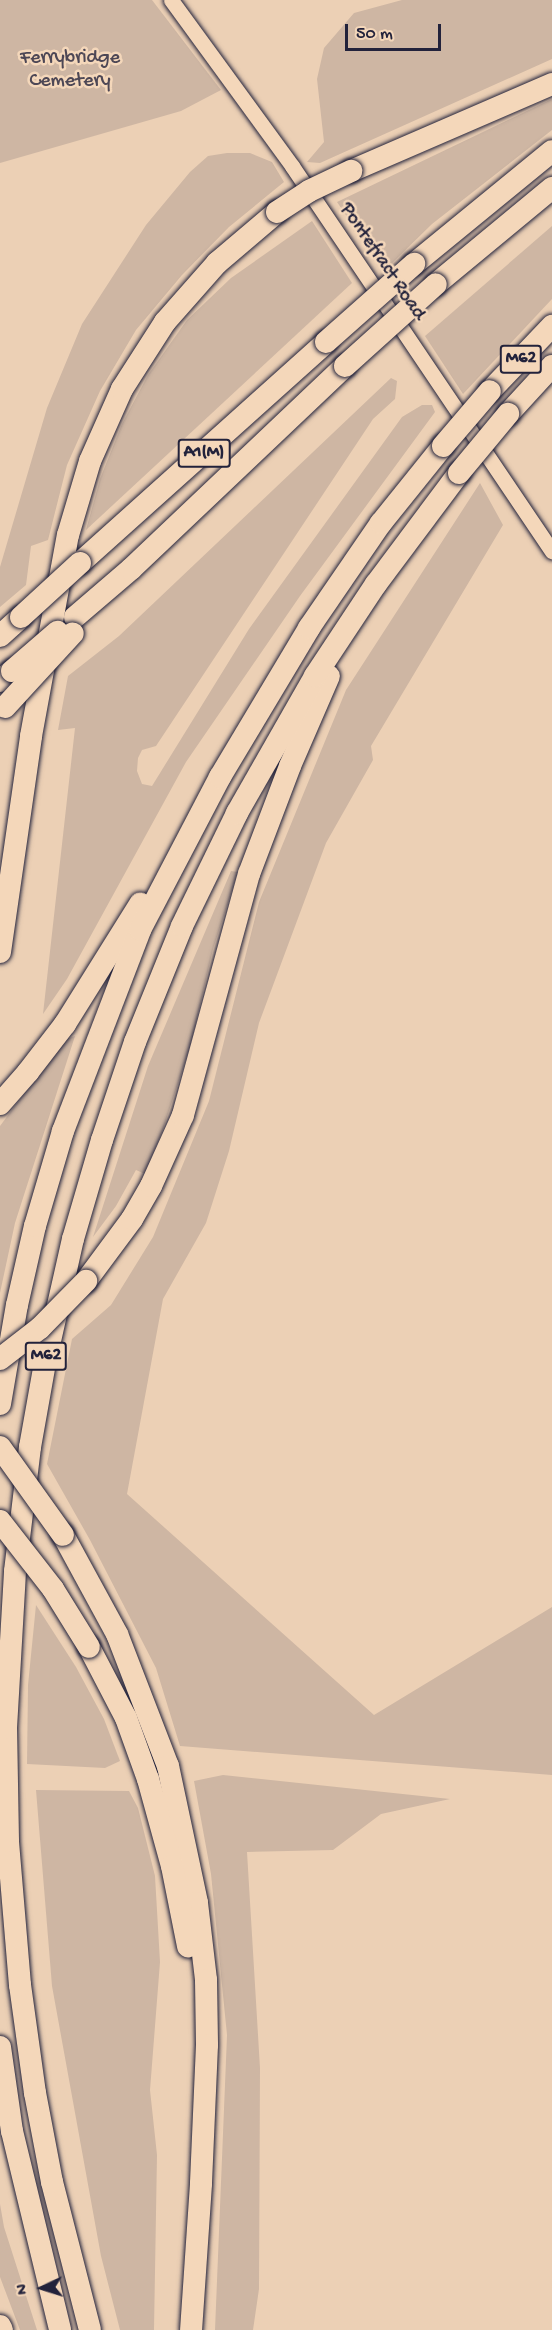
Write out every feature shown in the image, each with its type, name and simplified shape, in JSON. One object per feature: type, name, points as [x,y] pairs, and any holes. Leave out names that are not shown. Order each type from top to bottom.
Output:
[{"type":"highway","points":[[0,952],[32,736],[68,535],[90,461],[122,389],[165,322],[217,263],[277,212],[309,191],[351,171],[552,84]]},
{"type":"highway","name":"A1(M)","points":[[0,636],[414,264],[552,151]]},
{"type":"highway","name":"A1(M)","points":[[6,676],[74,625],[345,366],[436,284],[552,188]]},
{"type":"highway","name":"M62","points":[[0,1404],[16,1305],[35,1226],[63,1131],[140,930],[220,777],[309,628],[381,523],[490,392],[552,326]]},
{"type":"highway","name":"M62","points":[[90,2330],[54,2191],[35,2093],[20,1985],[8,1841],[6,1728],[15,1571],[31,1437],[64,1271],[87,1186],[115,1097],[166,961],[222,842],[270,751],[315,676],[376,584],[459,473],[552,366]]},
{"type":"highway","points":[[0,1359],[39,1328],[86,1281],[132,1219],[168,1151],[195,1078],[233,924],[249,874],[320,695],[376,584]]},
{"type":"highway","points":[[3,710],[74,625]]},
{"type":"highway","points":[[0,1104],[28,1072],[64,1024],[220,777]]},
{"type":"highway","points":[[0,1447],[63,1535],[117,1634],[168,1766],[182,1824],[196,1903],[206,1980],[207,2078],[191,2330]]},
{"type":"highway","points":[[0,1521],[53,1588],[89,1647],[126,1718],[166,1845],[188,1946]]},
{"type":"highway","points":[[144,1703],[173,1823],[183,1888],[188,1946],[195,2042],[191,2330]]},
{"type":"highway","points":[[0,2047],[12,2131],[60,2330]]},
{"type":"street","name":"Pontefract Road","points":[[171,0],[292,166],[552,551]]},
{"type":"green space","name":"Ferrybridge Cemetery","points":[[0,0],[152,0],[221,90],[181,111],[0,163]]},
{"type":"green space","points":[[402,0],[552,0],[552,59],[320,163],[307,162],[324,142],[317,79],[324,48],[354,13]]},
{"type":"green space","points":[[552,99],[552,130],[432,224],[384,271],[337,202]]},
{"type":"green space","points":[[250,153],[272,162],[284,182],[229,227],[182,275],[136,330],[100,391],[67,465],[48,540],[31,546],[26,585],[0,607],[0,567],[47,408],[82,324],[146,225],[190,172],[208,156]]},
{"type":"green space","points":[[312,221],[352,283],[86,530],[100,479],[122,424],[148,375],[187,320],[231,278]]},
{"type":"green space","points":[[552,226],[552,299],[463,394],[425,336]]},
{"type":"green space","points":[[391,378],[397,381],[395,399],[373,419],[156,746],[142,750],[138,758],[137,771],[142,784],[152,786],[249,629],[402,417],[422,405],[432,405],[435,412],[300,596],[186,762],[67,979],[43,1014],[75,728],[58,730],[68,676],[119,636]]},
{"type":"green space","points":[[480,483],[503,525],[371,746],[373,760],[326,843],[259,1023],[229,1151],[206,1223],[163,1299],[127,1494],[374,1715],[552,1607],[552,1775],[180,1746],[156,1668],[90,1540],[47,1464],[72,1339],[111,1305],[153,1237],[209,1101],[259,902],[346,690]]},
{"type":"green space","points":[[231,871],[238,872],[213,949],[191,1044],[162,1132],[145,1174],[136,1170],[116,1206],[93,1237],[148,1066]]},
{"type":"green space","points":[[75,1036],[15,1223],[0,1293],[0,1126],[64,1040]]},
{"type":"green space","points":[[36,1605],[76,1667],[104,1719],[120,1761],[105,1768],[27,1764],[28,1685]]},
{"type":"green space","points":[[223,1775],[450,1799],[381,1814],[333,1850],[247,1852],[260,2068],[259,2289],[253,2330],[215,2330],[227,2035],[211,1874],[194,1781]]},
{"type":"green space","points":[[36,1790],[129,1791],[138,1808],[155,1876],[160,1962],[150,2090],[157,2155],[154,2330],[120,2330],[101,2256],[52,1986]]},
{"type":"green space","points":[[0,2204],[4,2227],[37,2330],[20,2330],[0,2277]]}]
